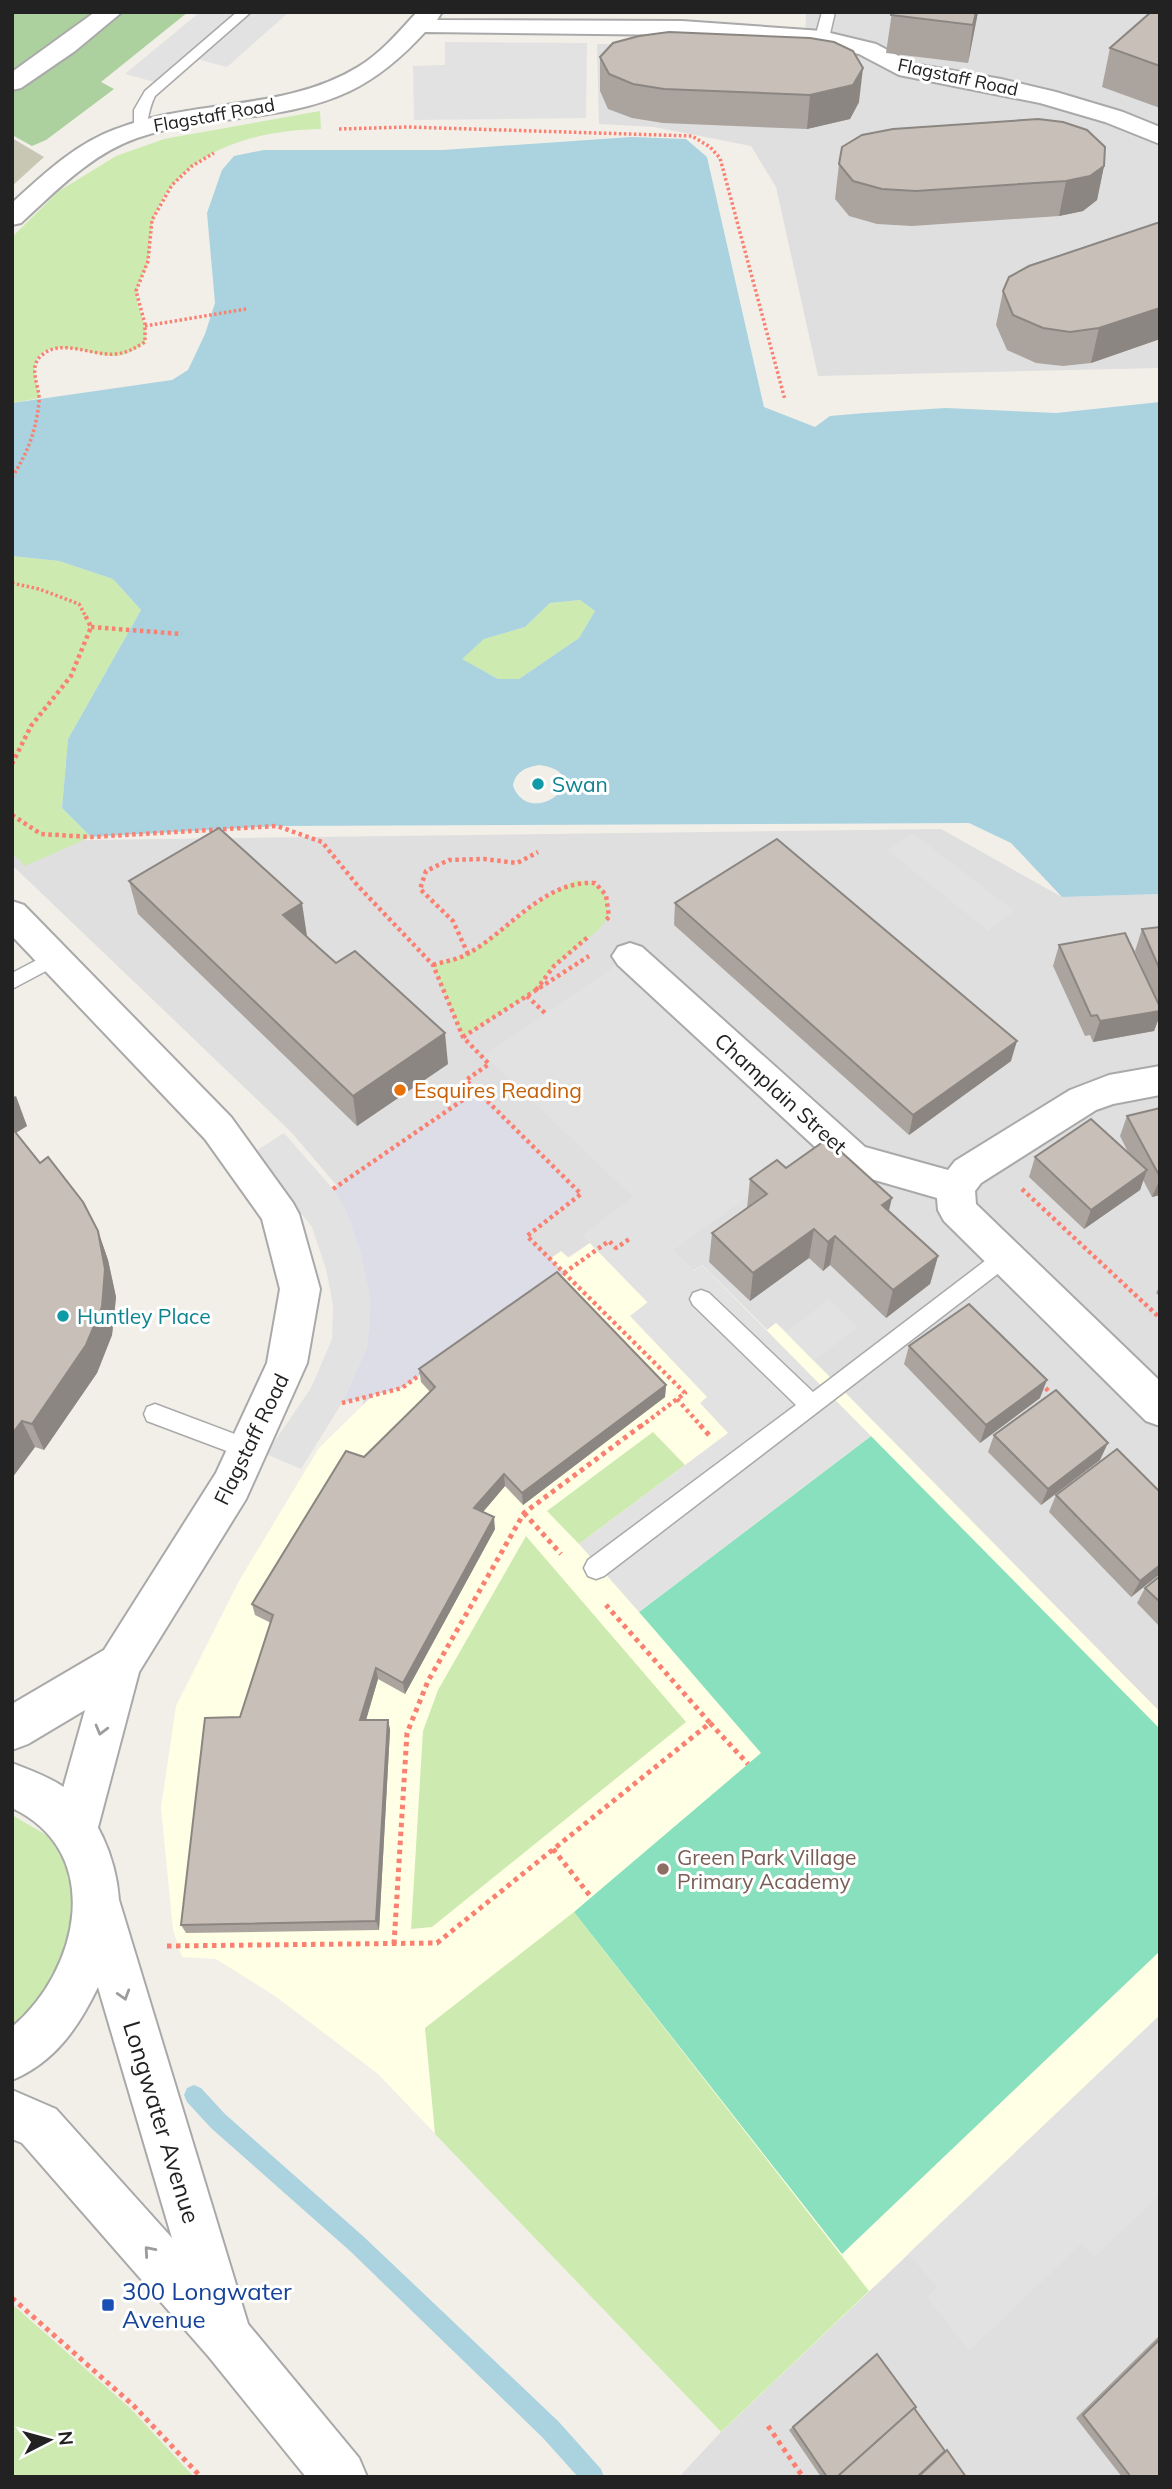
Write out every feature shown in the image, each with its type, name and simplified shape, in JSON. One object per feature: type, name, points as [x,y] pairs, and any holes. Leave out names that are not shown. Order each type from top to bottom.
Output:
[{"type":"street","points":[[12,83],[66,47],[110,12]]},
{"type":"street","name":"Flagstaff Road","points":[[12,217],[72,163],[126,133],[178,119],[259,108],[320,93],[367,71],[425,18],[437,27],[682,28],[822,38],[867,49],[908,70],[1001,86],[1046,97],[1114,117],[1160,136]]},
{"type":"street","name":"Flagstaff Road","points":[[12,914],[218,1128],[280,1214],[300,1289],[288,1363],[231,1486],[119,1665],[74,1831]]},
{"type":"street","name":"Champlain Street","points":[[630,956],[853,1159],[956,1188]]},
{"type":"street","points":[[1160,1080],[1109,1090],[1083,1100],[968,1172],[956,1188],[957,1210],[1160,1408]]},
{"type":"street","name":"Flagstaff Road","points":[[12,1729],[119,1665]]},
{"type":"street","points":[[12,1785],[47,1803],[74,1831],[90,1864],[98,1906],[90,1952],[63,2008],[22,2051],[12,2056]]},
{"type":"street","name":"Longwater Avenue","points":[[98,1906],[227,2339]]},
{"type":"street","name":"Longwater Avenue","points":[[12,2113],[39,2126],[227,2339],[341,2477]]},
{"type":"lane","points":[[139,129],[141,110],[150,93],[245,12]]},
{"type":"lane","points":[[822,38],[829,12]]},
{"type":"lane","points":[[12,982],[54,958]]},
{"type":"lane","points":[[596,1568],[1005,1257]]},
{"type":"lane","points":[[701,1298],[812,1406]]},
{"type":"lane","points":[[155,1414],[248,1450]]},
{"type":"path","points":[[334,129],[408,127],[692,136],[710,147],[720,158],[785,400]]},
{"type":"path","points":[[12,477],[29,445],[36,419],[40,397],[35,374],[38,357],[61,347],[109,356],[124,355],[145,342],[145,326],[136,294],[148,264],[149,232],[156,209],[172,186],[195,162],[220,150]]},
{"type":"path","points":[[145,326],[246,309]]},
{"type":"path","points":[[12,583],[40,589],[79,604],[91,627],[71,676],[31,726],[12,764]]},
{"type":"path","points":[[91,627],[182,634]]},
{"type":"path","points":[[12,815],[41,834],[91,837],[277,825],[322,842],[358,886],[433,965],[463,1037],[489,1064],[466,1080],[581,1194],[527,1236],[685,1393],[524,1513],[428,1681],[407,1733],[394,1944]]},
{"type":"path","points":[[468,954],[459,931],[450,918],[431,904],[420,889],[426,871],[449,860],[484,859],[517,863],[538,852]]},
{"type":"path","points":[[433,965],[468,954],[552,893],[576,880],[595,883],[606,894],[609,917],[603,923]]},
{"type":"path","points":[[536,990],[554,965],[598,930]]},
{"type":"path","points":[[463,1037],[613,940],[630,956]]},
{"type":"path","points":[[527,996],[546,1014]]},
{"type":"path","points":[[333,1189],[476,1091]]},
{"type":"path","points":[[989,1158],[1160,1318]]},
{"type":"path","points":[[554,1280],[609,1241],[616,1248],[631,1238]]},
{"type":"path","points":[[342,1403],[402,1388],[435,1365]]},
{"type":"path","points":[[1032,1375],[1062,1404]]},
{"type":"path","points":[[677,1399],[735,1463]]},
{"type":"path","points":[[524,1513],[565,1559]]},
{"type":"path","points":[[600,1598],[748,1764]]},
{"type":"path","points":[[167,1946],[437,1943],[710,1723]]},
{"type":"path","points":[[553,1849],[591,1897]]},
{"type":"path","points":[[12,2298],[134,2406],[201,2477]]},
{"type":"path","points":[[768,2426],[803,2477]]},
{"type":"shaded area","points":[[200,12],[289,12],[227,67],[193,58],[162,84],[125,74]]},
{"type":"shaded area","points":[[806,12],[1160,12],[1160,368],[818,376],[776,187],[751,146],[654,127],[599,124],[597,44],[805,45]]},
{"type":"shaded area","points":[[445,42],[587,43],[586,118],[414,120],[413,66],[445,65]]},
{"type":"shaded area","points":[[12,138],[44,157],[12,186]]},
{"type":"shaded area","points":[[941,829],[1062,897],[1160,894],[1160,1712],[786,1332],[776,1323],[767,1330],[702,1265],[648,1303],[590,1243],[412,1357],[362,1406],[374,1357],[356,1208],[291,1132],[12,865],[12,841]]},
{"type":"shaded area","points":[[913,833],[1014,911],[988,931],[887,850]]},
{"type":"shaded area","points":[[630,956],[829,1138],[674,1250],[694,1271],[702,1265],[871,1436],[639,1612],[579,1544],[728,1433],[700,1403],[707,1397],[630,1316],[648,1302],[582,1235],[633,1197],[484,1055]]},
{"type":"shaded area","points":[[476,1091],[581,1194],[527,1236],[565,1273],[402,1388],[342,1403],[367,1347],[371,1302],[363,1261],[346,1211],[333,1189]]},
{"type":"shaded area","points":[[284,1133],[333,1189],[346,1211],[363,1261],[371,1302],[367,1347],[342,1403],[301,1469],[266,1454],[311,1388],[332,1339],[333,1305],[326,1269],[312,1227],[253,1153]]},
{"type":"shaded area","name":"Green Park Village Primary Academy","points":[[590,1243],[648,1303],[702,1265],[767,1330],[776,1323],[1160,1712],[1160,2015],[721,2432],[377,2073],[275,1996],[216,1959],[182,1957],[173,1930],[161,1808],[176,1706],[239,1581],[319,1448],[412,1357],[561,1251],[569,1258]]},
{"type":"shaded area","points":[[829,1299],[858,1327],[814,1361],[786,1332]]},
{"type":"shaded area","points":[[1160,2015],[1160,2477],[679,2477],[721,2432]]},
{"type":"shaded area","points":[[1160,2015],[1160,2195],[1094,2257],[1081,2244],[969,2351],[927,2297],[937,2287],[908,2254]]},
{"type":"green space","points":[[12,12],[188,12],[101,82],[114,89],[46,140],[32,146],[12,135]]},
{"type":"green space","points":[[320,111],[321,129],[274,133],[227,146],[186,171],[170,188],[157,209],[153,222],[148,261],[137,291],[145,328],[145,342],[120,356],[68,348],[47,350],[39,356],[35,365],[40,398],[12,403],[12,237],[59,191],[116,156],[164,139]]},
{"type":"green space","points":[[12,556],[59,561],[113,579],[141,610],[68,739],[62,808],[91,837],[25,866],[12,853]]},
{"type":"green space","points":[[580,600],[595,611],[579,638],[519,679],[498,679],[461,659],[484,639],[525,627],[550,603]]},
{"type":"green space","points":[[576,880],[593,884],[602,890],[607,900],[609,917],[598,930],[554,966],[536,990],[463,1037],[433,965],[468,954],[552,893]]},
{"type":"green space","points":[[653,1432],[685,1465],[579,1544],[547,1511]]},
{"type":"green space","points":[[871,1436],[1160,1729],[1160,1951],[842,2254],[574,1912],[761,1753],[639,1612]]},
{"type":"green space","points":[[526,1536],[686,1722],[432,1927],[411,1929],[423,1731],[438,1690]]},
{"type":"green space","points":[[12,1815],[48,1836],[63,1856],[73,1881],[74,1910],[66,1962],[36,2007],[12,2030]]},
{"type":"green space","points":[[574,1912],[869,2291],[721,2432],[435,2134],[425,2028]]},
{"type":"green space","points":[[12,2304],[131,2409],[194,2477],[12,2477]]},
{"type":"water","points":[[631,137],[686,139],[707,157],[764,407],[815,427],[830,416],[865,413],[946,408],[1056,413],[1160,402],[1160,894],[1062,897],[1011,843],[969,823],[277,826],[91,837],[62,808],[68,739],[141,610],[113,579],[59,561],[12,556],[12,403],[172,380],[188,370],[205,334],[215,303],[207,213],[222,170],[234,156],[264,150],[443,150]],"holes":[[[580,600],[595,611],[579,638],[519,679],[498,679],[462,659],[484,639],[525,627],[550,603]],[[539,765],[556,770],[564,778],[563,787],[556,796],[545,802],[533,803],[522,799],[513,786],[522,771]]]},
{"type":"building","points":[[892,12],[976,12],[973,25],[891,15]]},
{"type":"building","points":[[1151,12],[1160,12],[1160,66],[1110,48]]},
{"type":"building","points":[[669,32],[810,38],[834,42],[853,51],[863,68],[853,85],[810,95],[664,89],[633,84],[609,74],[600,57],[613,43]]},
{"type":"building","points":[[1038,119],[1063,122],[1087,130],[1105,147],[1104,166],[1090,176],[1066,181],[916,191],[882,189],[853,181],[839,164],[842,147],[862,135],[893,129]]},
{"type":"building","points":[[1160,223],[1160,308],[1099,328],[1070,332],[1043,328],[1013,315],[1003,291],[1009,277],[1029,266]]},
{"type":"building","points":[[219,828],[302,903],[283,915],[318,947],[336,963],[355,951],[445,1033],[353,1096],[129,881]]},
{"type":"building","points":[[777,839],[1017,1041],[913,1115],[675,903]]},
{"type":"building","points":[[1160,927],[1160,970],[1142,929]]},
{"type":"building","points":[[1125,933],[1160,1011],[1100,1021],[1097,1015],[1091,1016],[1059,945]]},
{"type":"building","points":[[1160,1108],[1160,1177],[1127,1116]]},
{"type":"building","points":[[1091,1119],[1147,1170],[1091,1210],[1035,1157]]},
{"type":"building","name":"Huntley Place","points":[[12,1128],[40,1163],[48,1157],[83,1202],[98,1231],[105,1269],[102,1307],[86,1345],[32,1424],[22,1421],[12,1434]]},
{"type":"building","points":[[827,1139],[892,1198],[882,1205],[938,1256],[893,1290],[835,1236],[828,1242],[814,1229],[753,1273],[712,1233],[767,1194],[750,1179],[777,1160],[786,1168]]},
{"type":"building","points":[[557,1272],[666,1385],[522,1493],[504,1474],[474,1508],[494,1517],[403,1683],[376,1668],[360,1720],[388,1720],[376,1921],[181,1925],[205,1718],[240,1717],[273,1615],[252,1604],[346,1451],[364,1457],[435,1387],[419,1369]]},
{"type":"building","points":[[969,1304],[1047,1380],[986,1425],[909,1346]]},
{"type":"building","points":[[1056,1390],[1108,1443],[1048,1489],[994,1435]]},
{"type":"building","points":[[1117,1449],[1160,1492],[1160,1565],[1140,1581],[1056,1495]]},
{"type":"building","points":[[1160,1576],[1160,1602],[1145,1588]]},
{"type":"building","points":[[1160,2339],[1160,2477],[1131,2477],[1083,2415]]},
{"type":"building","points":[[877,2354],[916,2407],[837,2477],[827,2477],[793,2427]]},
{"type":"building","points":[[914,2408],[945,2451],[917,2477],[837,2477]]},
{"type":"building","points":[[947,2450],[966,2477],[918,2477]]},
{"type":"waterway","points":[[194,2095],[218,2121],[357,2244],[551,2430],[593,2477]]},
{"type":"place","name":"Swan","points":[[538,784]]},
{"type":"place","name":"Esquires Reading","points":[[400,1090]]},
{"type":"place","name":"Huntley Place","points":[[63,1316]]},
{"type":"place","name":"Green Park Village Primary Academy","points":[[663,1869]]},
{"type":"place","name":"300 Longwater Avenue","points":[[108,2305]]}]
